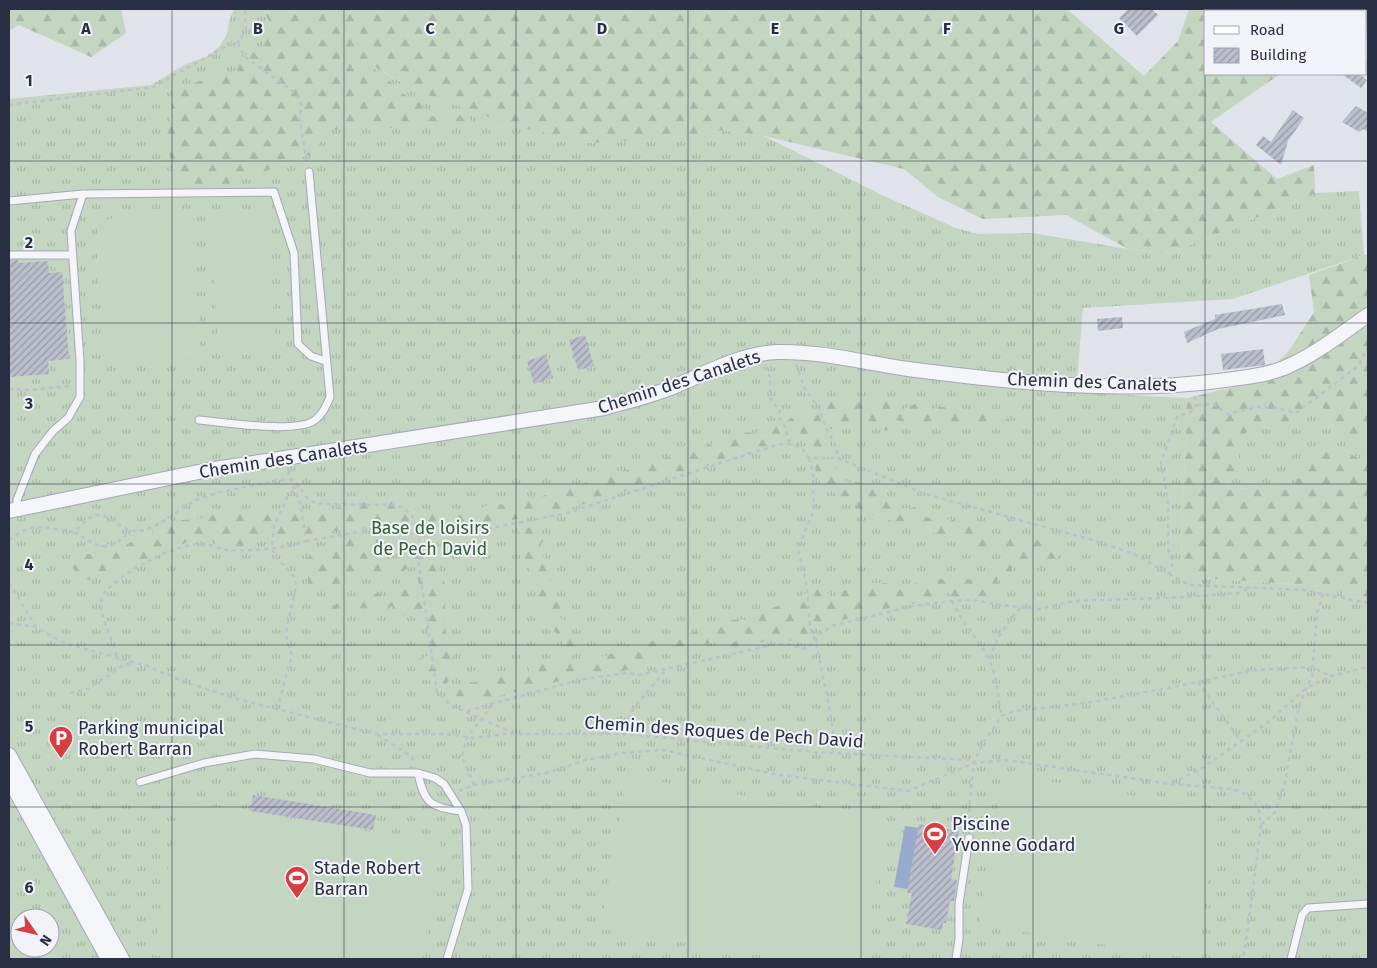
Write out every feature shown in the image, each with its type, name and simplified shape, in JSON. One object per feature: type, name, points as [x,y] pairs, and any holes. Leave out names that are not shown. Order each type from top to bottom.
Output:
[{"type":"street","name":"Chemin des Canalets","points":[[13,510],[208,470],[604,408],[659,392],[737,360],[760,354],[793,352],[942,373],[1019,380],[1161,387],[1251,377],[1284,368],[1319,350],[1368,315]]},
{"type":"street","points":[[9,755],[122,959]]},
{"type":"street","points":[[9,779],[108,959]]},
{"type":"lane","points":[[198,420],[285,427],[314,421],[323,413],[330,397],[325,361],[309,172]]},
{"type":"lane","points":[[9,201],[83,194],[274,192],[294,253],[298,344],[311,356],[325,361]]},
{"type":"lane","points":[[13,510],[35,454],[53,431],[68,418],[80,397],[71,230],[83,194]]},
{"type":"lane","points":[[9,255],[71,255]]},
{"type":"lane","points":[[140,782],[204,763],[255,754],[314,759],[370,772],[418,773],[435,778],[444,784],[451,794],[461,811],[466,825],[468,889],[447,959]]},
{"type":"lane","points":[[418,773],[422,794],[431,803],[449,810],[461,811]]},
{"type":"lane","points":[[956,959],[959,940],[959,904],[969,838]]},
{"type":"lane","points":[[1291,959],[1302,915],[1308,908],[1368,904]]},
{"type":"path","points":[[238,43],[247,27],[245,9]]},
{"type":"path","points":[[9,105],[153,87],[209,58],[230,44],[238,43]]},
{"type":"path","points":[[238,43],[244,56],[298,95],[301,105],[300,119],[309,172]]},
{"type":"path","points":[[1169,574],[1173,562],[1168,548],[1168,500],[1161,462],[1177,417],[1190,412],[1197,405],[1214,404],[1227,414],[1259,407],[1276,408],[1296,413],[1358,366],[1368,347]]},
{"type":"path","points":[[793,352],[797,372],[808,395],[820,410],[824,424],[835,444],[838,458]]},
{"type":"path","points":[[760,354],[763,367],[770,377],[770,398],[780,411],[778,415],[786,428],[789,444]]},
{"type":"path","points":[[1195,384],[1194,397],[1197,405]]},
{"type":"path","points":[[9,389],[30,390],[80,385]]},
{"type":"path","points":[[118,660],[113,640],[104,621],[101,603],[103,594],[133,568],[189,545],[203,544],[229,550],[294,546],[306,541],[371,530],[395,529],[419,536],[471,532],[568,513],[776,445],[789,444],[800,447],[809,458],[813,472],[814,510],[798,548],[806,588],[810,628],[816,642],[832,728],[833,753]]},
{"type":"path","points":[[288,458],[288,477],[291,480],[301,506],[306,541]]},
{"type":"path","points":[[809,458],[838,458],[925,494],[1121,549],[1189,585],[1303,590],[1368,603]]},
{"type":"path","points":[[74,532],[89,519],[105,515],[130,531],[138,532],[153,526],[202,497],[279,480],[291,480],[299,486],[308,498],[317,504],[396,505],[406,509],[412,516],[419,536],[419,565],[437,692],[446,703],[517,734]]},
{"type":"path","points":[[277,709],[292,655],[287,638],[287,626],[296,588],[295,578],[275,556],[272,547],[274,526],[288,496],[299,486]]},
{"type":"path","points":[[9,540],[24,530],[37,526],[74,532],[102,548],[112,546],[130,531]]},
{"type":"path","points":[[9,583],[36,627]]},
{"type":"path","points":[[467,711],[578,680],[626,673],[639,675],[772,645],[789,644],[803,649],[816,642],[819,634],[835,625],[913,606],[973,600],[1020,608],[1039,608],[1074,601],[1188,598],[1238,593],[1252,588]]},
{"type":"path","points":[[1261,825],[1274,812],[1285,782],[1299,705],[1312,676],[1311,667],[1317,613],[1323,594]]},
{"type":"path","points":[[952,601],[957,612],[970,628],[990,661],[1002,716]]},
{"type":"path","points":[[990,661],[994,646],[1004,626],[1020,608]]},
{"type":"path","name":"Chemin des Roques de Pech David","points":[[9,623],[36,627],[64,643],[118,660],[156,669],[185,682],[237,699],[376,734],[445,734],[467,737],[517,734],[623,734],[833,753],[971,760],[974,764]]},
{"type":"path","points":[[70,693],[90,688],[122,666],[132,663]]},
{"type":"path","points":[[969,838],[971,820],[969,808],[974,764],[983,743],[1002,716],[1015,711],[1086,703],[1255,670],[1311,667],[1331,676]]},
{"type":"path","points":[[1171,784],[1204,767],[1267,723],[1305,689],[1331,676],[1368,667]]},
{"type":"path","points":[[623,734],[633,709],[666,670]]},
{"type":"path","points":[[1198,682],[1241,740]]},
{"type":"path","points":[[474,785],[462,756],[467,737],[480,718],[495,702]]},
{"type":"path","points":[[376,734],[412,757],[418,773]]},
{"type":"path","points":[[451,794],[474,785],[546,773],[586,760],[621,753],[663,750],[779,774],[908,791],[974,764],[1006,760],[1171,784],[1222,786],[1245,794],[1259,811],[1261,825],[1246,950],[1242,959]]},
{"type":"green space","points":[[9,9],[121,9],[126,33],[91,57],[19,25],[9,31]]},
{"type":"green space","name":"Base de loisirs de Pech David","points":[[234,9],[263,9],[271,27],[319,39],[425,94],[589,143],[657,140],[724,130],[764,136],[884,196],[956,228],[978,234],[1032,233],[1128,249],[1171,253],[1315,193],[1359,191],[1364,255],[1233,299],[1083,308],[1076,392],[1187,398],[1181,558],[1189,573],[1200,578],[1323,586],[1340,581],[1344,596],[1368,600],[1368,959],[9,959],[9,99],[151,85],[186,64],[208,56],[220,46],[227,34],[229,21]]},
{"type":"green space","points":[[263,9],[1067,9],[1144,76],[1178,41],[1189,9],[1368,9],[1368,34],[1367,10],[1204,10],[1204,75],[1279,75],[1211,122],[1277,179],[1314,165],[1315,193],[1171,253],[1128,249],[1066,215],[983,219],[938,197],[904,169],[764,136],[724,130],[657,140],[589,143],[511,125],[425,94],[374,67],[376,72],[391,82],[398,91],[421,104],[430,117],[448,113],[469,117],[474,125],[448,127],[418,124],[376,130],[369,122],[324,132],[317,152],[230,184],[178,184],[166,143],[174,93],[199,81],[216,80],[221,71],[237,77],[238,59],[265,46],[260,39],[271,26]]},
{"type":"green space","points":[[267,212],[276,352],[220,357],[209,216]]},
{"type":"green space","points":[[192,213],[201,358],[104,362],[96,235],[100,227],[111,218]]},
{"type":"green space","points":[[1368,255],[1368,441],[1334,428],[1325,410],[1314,401],[1303,408],[1289,430],[1271,427],[1250,429],[1234,445],[1241,463],[1226,483],[1229,490],[1249,488],[1261,483],[1286,490],[1301,476],[1305,456],[1343,449],[1368,464],[1368,600],[1344,596],[1340,581],[1323,586],[1200,578],[1189,573],[1181,558],[1187,398],[1258,381],[1288,352],[1314,312],[1309,275]]},
{"type":"green space","points":[[834,398],[874,403],[879,398],[886,400],[889,405],[903,409],[917,403],[929,411],[940,407],[949,407],[962,408],[965,411],[1005,412],[1008,414],[1008,420],[1003,424],[991,427],[978,427],[966,423],[952,428],[923,423],[913,427],[897,420],[886,431],[878,424],[829,429],[826,433],[830,443],[828,461],[848,483],[853,481],[872,487],[875,494],[886,497],[902,508],[915,507],[922,517],[953,520],[970,526],[980,525],[994,536],[999,533],[1032,541],[1044,538],[1061,553],[1054,563],[1041,560],[1028,564],[1000,550],[982,547],[859,511],[824,486],[816,476],[815,463],[802,437],[577,506],[425,539],[415,544],[415,549],[427,548],[435,557],[432,561],[448,589],[445,604],[445,621],[447,638],[453,651],[452,669],[455,673],[446,684],[426,680],[414,664],[416,660],[429,655],[426,616],[419,619],[406,615],[398,619],[398,612],[392,606],[383,612],[363,607],[355,611],[352,607],[344,609],[339,606],[332,616],[326,615],[324,609],[328,606],[332,608],[345,597],[351,600],[357,597],[366,600],[378,592],[387,602],[393,598],[400,584],[419,584],[415,567],[408,567],[398,577],[395,576],[395,563],[402,555],[396,553],[389,557],[388,573],[378,578],[364,571],[355,570],[350,582],[332,585],[327,581],[325,589],[315,591],[308,585],[308,572],[302,562],[310,556],[321,560],[329,551],[341,547],[344,540],[355,533],[364,541],[371,539],[375,529],[391,530],[405,522],[388,521],[383,526],[378,527],[375,523],[368,528],[359,529],[355,526],[344,526],[341,531],[316,530],[308,538],[289,535],[272,540],[255,537],[252,545],[228,548],[213,543],[212,537],[194,538],[172,550],[161,550],[154,559],[135,560],[120,571],[98,571],[95,580],[79,579],[71,564],[71,554],[91,554],[103,545],[126,545],[139,537],[152,536],[153,527],[167,518],[175,521],[210,517],[217,512],[229,510],[244,511],[250,518],[260,511],[277,517],[278,520],[294,512],[310,516],[326,506],[335,509],[355,503],[394,499],[417,509],[438,513],[476,510],[493,503],[510,506],[714,443],[728,438],[737,432],[756,433],[769,425],[776,424],[778,426],[798,414],[813,409],[818,414],[824,412]]},
{"type":"green space","points":[[1314,401],[1325,410],[1334,428],[1368,441],[1368,464],[1343,449],[1301,476],[1286,490],[1261,483],[1249,488],[1229,490],[1226,483],[1241,463],[1234,445],[1250,428],[1271,427],[1289,430],[1303,408]]},
{"type":"green space","points":[[534,527],[544,539],[538,550],[553,569],[547,578],[551,582],[550,588],[562,610],[557,615],[569,624],[567,634],[574,639],[572,642],[578,649],[567,649],[560,636],[551,629],[536,599],[537,580],[524,560],[527,546],[520,542],[519,529]]},
{"type":"green space","points":[[998,559],[1008,560],[1011,569],[1011,573],[1006,580],[997,579],[1000,593],[956,597],[945,591],[933,600],[873,611],[866,610],[865,615],[811,627],[809,642],[806,644],[795,641],[775,640],[723,652],[719,650],[744,637],[651,654],[634,669],[585,675],[495,697],[449,697],[443,691],[455,685],[464,686],[469,682],[497,675],[529,674],[529,667],[552,660],[587,661],[621,651],[631,641],[657,641],[675,638],[733,620],[752,623],[764,612],[820,587],[832,597],[861,585],[872,583],[912,584],[926,580],[932,575],[944,580],[955,574],[963,580],[986,577],[989,567]]},
{"type":"green space","points":[[1004,774],[1220,810],[1195,959],[979,925]]},
{"type":"green space","points":[[627,776],[887,819],[863,959],[783,959],[601,929]]},
{"type":"green space","name":"Stade Robert Barran","points":[[179,801],[441,843],[422,959],[182,959],[154,955]]},
{"type":"water","points":[[905,826],[919,828],[908,889],[894,887]]},
{"type":"building","points":[[1128,9],[1152,9],[1158,15],[1137,36],[1119,18]]},
{"type":"building","points":[[1343,75],[1360,75],[1367,80],[1361,88]]},
{"type":"building","points":[[1356,106],[1368,113],[1368,132],[1363,129],[1359,132],[1342,122]]},
{"type":"building","points":[[1293,110],[1304,118],[1288,141],[1281,165],[1256,145],[1263,136],[1271,142]]},
{"type":"building","points":[[9,260],[18,260],[19,263],[48,261],[49,273],[62,272],[69,359],[48,361],[49,374],[9,377]]},
{"type":"building","points":[[1282,304],[1285,315],[1218,329],[1187,343],[1184,332],[1215,319],[1215,315]]},
{"type":"building","points":[[1122,317],[1123,328],[1098,331],[1097,319]]},
{"type":"building","points":[[585,335],[594,366],[578,370],[569,340]]},
{"type":"building","points":[[1263,349],[1265,365],[1223,370],[1221,354]]},
{"type":"building","points":[[546,355],[553,378],[534,384],[527,361]]},
{"type":"building","points":[[253,795],[376,815],[373,830],[250,811]]},
{"type":"building","name":"Piscine Yvonne Godard","points":[[919,824],[959,831],[951,879],[957,880],[954,901],[950,901],[946,923],[943,923],[942,930],[906,924],[912,893],[907,893]]},
{"type":"place","name":"Parking municipal Robert Barran","points":[[61,759]]},
{"type":"place","name":"Piscine Yvonne Godard","points":[[935,855]]},
{"type":"place","name":"Stade Robert Barran","points":[[297,899]]}]
